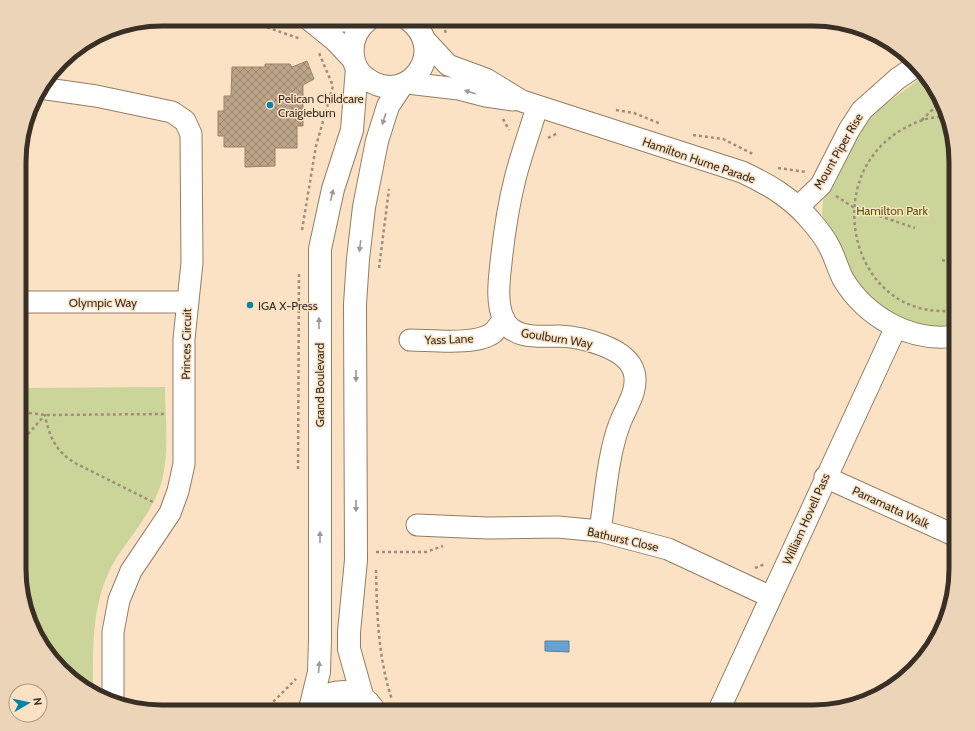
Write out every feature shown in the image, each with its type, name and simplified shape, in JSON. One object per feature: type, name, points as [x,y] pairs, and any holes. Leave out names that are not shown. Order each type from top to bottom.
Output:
[{"type":"street","points":[[318,26],[336,40],[355,63],[363,77],[377,85],[392,87],[404,84]]},
{"type":"street","name":"Grand Boulevard","points":[[310,705],[318,672],[320,639],[320,249],[333,189],[352,130],[355,63],[354,39],[363,26]]},
{"type":"street","points":[[377,705],[349,649],[349,632],[356,560],[355,304],[364,207],[377,141],[388,106],[404,84],[416,75],[423,65],[426,52],[424,31]]},
{"type":"street","name":"Hamilton Hume Parade","points":[[424,31],[448,65],[486,79],[530,104]]},
{"type":"street","name":"Mount Piper Rise","points":[[798,207],[821,185],[845,136],[862,110],[897,78],[912,69]]},
{"type":"street","name":"Hamilton Hume Parade","points":[[404,84],[459,89],[486,96],[530,104],[742,172],[779,191],[798,207],[829,247],[842,277],[851,291],[864,305],[896,327],[931,336],[949,336]]},
{"type":"street","name":"Princes Circuit","points":[[47,89],[96,96],[172,112],[185,121],[191,134],[192,263],[184,339],[185,448],[182,478],[170,514],[135,565],[124,585],[119,600],[113,632],[113,696]]},
{"type":"street","points":[[504,320],[499,298],[499,283],[505,228],[515,178],[530,134],[530,104]]},
{"type":"street","name":"Olympic Way","points":[[26,302],[187,302]]},
{"type":"street","name":"Yass Lane","points":[[410,340],[468,340],[483,338],[493,332],[504,320]]},
{"type":"street","name":"Goulburn Way","points":[[504,320],[511,328],[521,334],[534,336],[560,336],[584,340],[616,351],[628,360],[634,370],[636,380],[634,391],[619,425],[600,531]]},
{"type":"street","name":"William Hovell Pass","points":[[721,705],[825,477],[896,327]]},
{"type":"street","name":"Parramatta Walk","points":[[825,477],[949,533]]},
{"type":"street","name":"Bathurst Close","points":[[417,525],[487,528],[558,527],[600,531],[668,550],[771,597]]},
{"type":"street","points":[[313,705],[320,698],[336,692],[353,694],[377,705]]},
{"type":"path","points":[[922,120],[936,105]]},
{"type":"path","points":[[500,116],[507,123],[510,130],[530,134],[546,140],[553,135],[564,133]]},
{"type":"path","points":[[942,118],[922,120],[895,133],[879,147],[872,156],[858,185],[853,207],[857,242],[861,255],[867,267],[885,287],[914,307],[936,311],[949,310]]},
{"type":"path","points":[[379,270],[390,185]]},
{"type":"path","points":[[821,185],[853,207],[915,228]]},
{"type":"path","points":[[942,260],[949,262]]},
{"type":"path","points":[[167,406],[167,421]]},
{"type":"path","points":[[26,410],[29,413],[45,415],[167,414]]},
{"type":"path","points":[[26,436],[45,415]]},
{"type":"path","points":[[45,415],[53,442],[68,459],[156,503],[158,496]]},
{"type":"path","points":[[376,545],[376,560]]},
{"type":"path","points":[[376,552],[426,552],[448,546]]},
{"type":"path","points":[[737,582],[744,565],[755,568],[768,561]]},
{"type":"path","points":[[376,567],[379,641],[383,668],[377,705]]},
{"type":"green space","name":"Hamilton Park","points":[[920,79],[935,102],[942,118],[949,153],[949,327],[910,323],[888,311],[870,297],[849,269],[843,250],[822,215],[823,200],[835,184],[859,132],[876,111]]},
{"type":"green space","points":[[165,387],[166,448],[164,472],[153,504],[117,557],[102,589],[95,623],[93,686],[72,671],[49,645],[36,621],[29,596],[26,578],[26,388]]},
{"type":"water","points":[[545,641],[569,641],[569,652],[545,651]]},
{"type":"building","points":[[307,61],[314,79],[303,85],[303,126],[297,126],[297,148],[275,148],[275,166],[245,167],[245,147],[224,147],[224,136],[218,136],[218,111],[224,111],[224,96],[231,96],[232,67],[265,67],[265,64],[290,64],[292,67]]},
{"type":"place","name":"Pelican Childcare Craigieburn","points":[[270,105]]},
{"type":"place","name":"IGA X-Press","points":[[250,305]]}]
